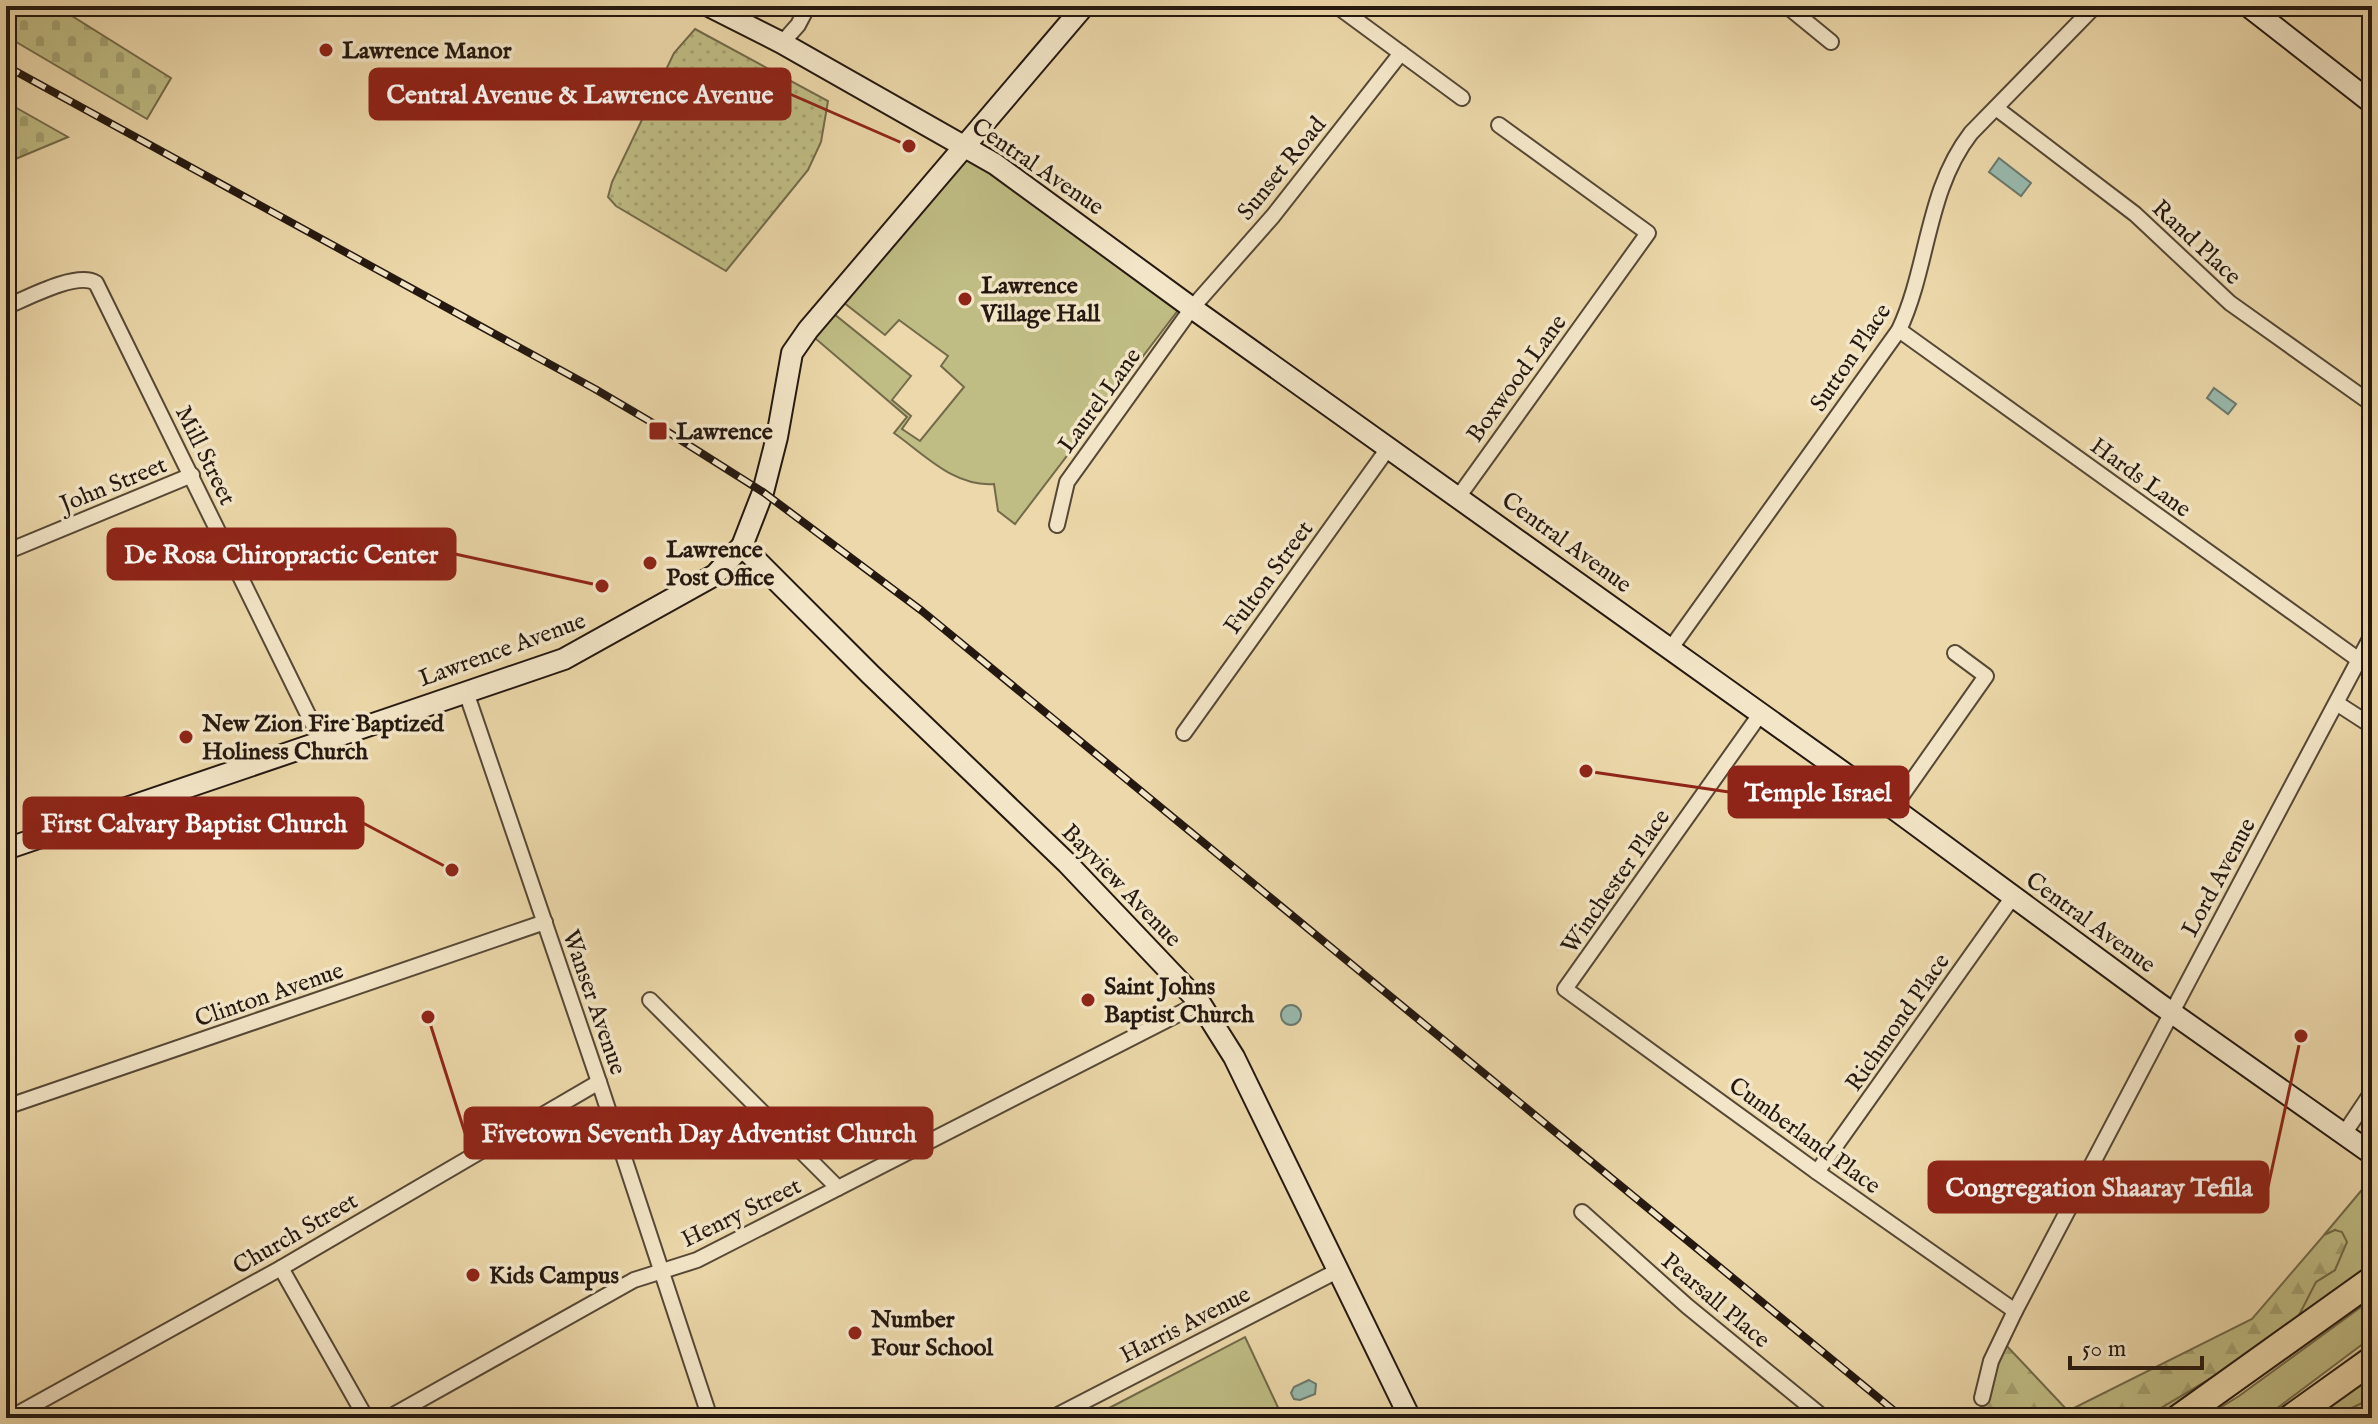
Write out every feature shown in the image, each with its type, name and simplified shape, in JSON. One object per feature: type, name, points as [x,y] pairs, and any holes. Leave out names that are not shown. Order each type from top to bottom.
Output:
[{"type":"highway","points":[[2179,1418],[2372,1280]]},
{"type":"highway","points":[[2291,1418],[2372,1360]]},
{"type":"street","name":"Central Avenue","points":[[709,6],[782,43],[995,164],[1893,808],[2170,1012],[2372,1154]]},
{"type":"street","points":[[782,43],[798,25],[808,6]]},
{"type":"street","name":"Lawrence Avenue","points":[[6,849],[564,659],[715,575],[742,546],[763,492],[777,437],[792,353],[808,330],[1084,6]]},
{"type":"street","points":[[1337,6],[1462,98]]},
{"type":"street","points":[[1787,6],[1831,42]]},
{"type":"street","name":"Sutton Place","points":[[1671,648],[1899,330],[1913,295],[1940,189],[1948,168],[1965,141],[2095,6]]},
{"type":"street","points":[[2248,6],[2372,103]]},
{"type":"street","name":"Sunset Road","points":[[1192,308],[1273,216],[1401,53]]},
{"type":"street","name":"Rand Place","points":[[1996,108],[2135,214],[2230,303],[2372,404]]},
{"type":"street","name":"Boxwood Lane","points":[[1459,496],[1648,233],[1499,125]]},
{"type":"street","name":"Mill Street","points":[[6,307],[74,280],[88,278],[96,283],[321,741]]},
{"type":"street","name":"Laurel Lane","points":[[1057,525],[1067,482],[1192,308]]},
{"type":"street","name":"Hards Lane","points":[[1899,330],[2359,660]]},
{"type":"street","name":"Fulton Street","points":[[1184,733],[1389,447]]},
{"type":"street","name":"John Street","points":[[6,552],[192,475]]},
{"type":"street","name":"Bayview Avenue","points":[[742,546],[1067,863],[1200,1003],[1234,1057],[1410,1418]]},
{"type":"street","name":"Lord Avenue","points":[[1982,1398],[1991,1361],[2015,1311],[2170,1012],[2338,704],[2372,635]]},
{"type":"street","points":[[1893,808],[1986,676],[1955,653]]},
{"type":"street","name":"Wanser Avenue","points":[[466,692],[710,1418]]},
{"type":"street","points":[[2338,704],[2372,726]]},
{"type":"street","name":"Winchester Place","points":[[1572,993],[1565,989],[1761,713]]},
{"type":"street","name":"Richmond Place","points":[[1817,1172],[2012,898]]},
{"type":"street","name":"Clinton Avenue","points":[[6,1107],[545,922]]},
{"type":"street","name":"Cumberland Place","points":[[1572,993],[1817,1172],[2015,1311]]},
{"type":"street","points":[[650,1000],[838,1188]]},
{"type":"street","name":"Henry Street","points":[[388,1418],[634,1280],[697,1260],[1200,1003]]},
{"type":"street","name":"Church Street","points":[[10,1418],[281,1268],[599,1082]]},
{"type":"street","points":[[2344,1134],[2372,1092]]},
{"type":"street","name":"Pearsall Place","points":[[1582,1212],[1687,1306],[1824,1418]]},
{"type":"street","points":[[281,1268],[366,1418]]},
{"type":"street","name":"Harris Avenue","points":[[1052,1418],[1339,1270]]},
{"type":"green space","points":[[6,6],[56,6],[171,78],[147,119],[6,36]]},
{"type":"green space","points":[[695,29],[828,101],[821,142],[808,170],[726,271],[616,206],[608,197],[612,182],[674,53]]},
{"type":"green space","points":[[6,102],[68,137],[6,163]]},
{"type":"green space","points":[[965,151],[1182,305],[1015,524],[998,511],[994,484],[979,484],[953,475],[894,433],[907,417],[809,333],[829,310],[911,376],[892,400],[911,416],[902,429],[920,441],[964,387],[941,366],[948,356],[899,320],[885,335],[838,298]]},
{"type":"green space","points":[[2366,1185],[2372,1190],[2372,1267],[2278,1338],[2316,1282],[2335,1270],[2335,1230],[2324,1235]]},
{"type":"green space","points":[[2335,1230],[2342,1232],[2347,1242],[2335,1270],[2316,1282],[2296,1321],[2278,1338],[2144,1418],[1977,1418],[2006,1345],[2068,1411],[2252,1319],[2324,1235]]},
{"type":"green space","points":[[2372,1299],[2372,1337],[2264,1418],[2204,1418],[2239,1396]]},
{"type":"green space","points":[[1245,1337],[1283,1418],[1090,1418]]},
{"type":"green space","points":[[2276,1339],[2154,1418],[2144,1418]]},
{"type":"green space","points":[[2372,1373],[2372,1398],[2332,1418],[2305,1418]]},
{"type":"green space","points":[[2372,1398],[2372,1418],[2332,1418]]},
{"type":"shaded area","points":[[1999,158],[2031,183],[2021,196],[1989,172]]},
{"type":"shaded area","points":[[2214,388],[2236,404],[2228,414],[2207,398]]},
{"type":"shaded area","points":[[1291,1005],[1298,1008],[1301,1015],[1298,1022],[1291,1025],[1284,1022],[1281,1015],[1284,1008]]},
{"type":"shaded area","points":[[1309,1380],[1316,1384],[1315,1394],[1294,1399],[1291,1393],[1294,1387]]},
{"type":"railway","points":[[6,66],[595,389],[763,492],[922,611],[1903,1418]]},
{"type":"place","name":"Lawrence Manor","points":[[326,50]]},
{"type":"place","name":"Central Avenue & Lawrence Avenue","points":[[909,146]]},
{"type":"place","name":"Lawrence Village Hall","points":[[965,299]]},
{"type":"place","name":"Lawrence","points":[[658,431]]},
{"type":"place","name":"Lawrence Post Office","points":[[650,563]]},
{"type":"place","name":"De Rosa Chiropractic Center","points":[[602,586]]},
{"type":"place","name":"New Zion Fire Baptized Holiness Church","points":[[186,737]]},
{"type":"place","name":"Temple Israel","points":[[1586,771]]},
{"type":"place","name":"First Calvary Baptist Church","points":[[452,870]]},
{"type":"place","name":"Saint Johns Baptist Church","points":[[1088,1000]]},
{"type":"place","name":"Fivetown Seventh Day Adventist Church","points":[[428,1017]]},
{"type":"place","name":"Congregation Shaaray Tefila","points":[[2301,1036]]},
{"type":"place","name":"Kids Campus","points":[[473,1275]]},
{"type":"place","name":"Number Four School","points":[[855,1333]]}]
